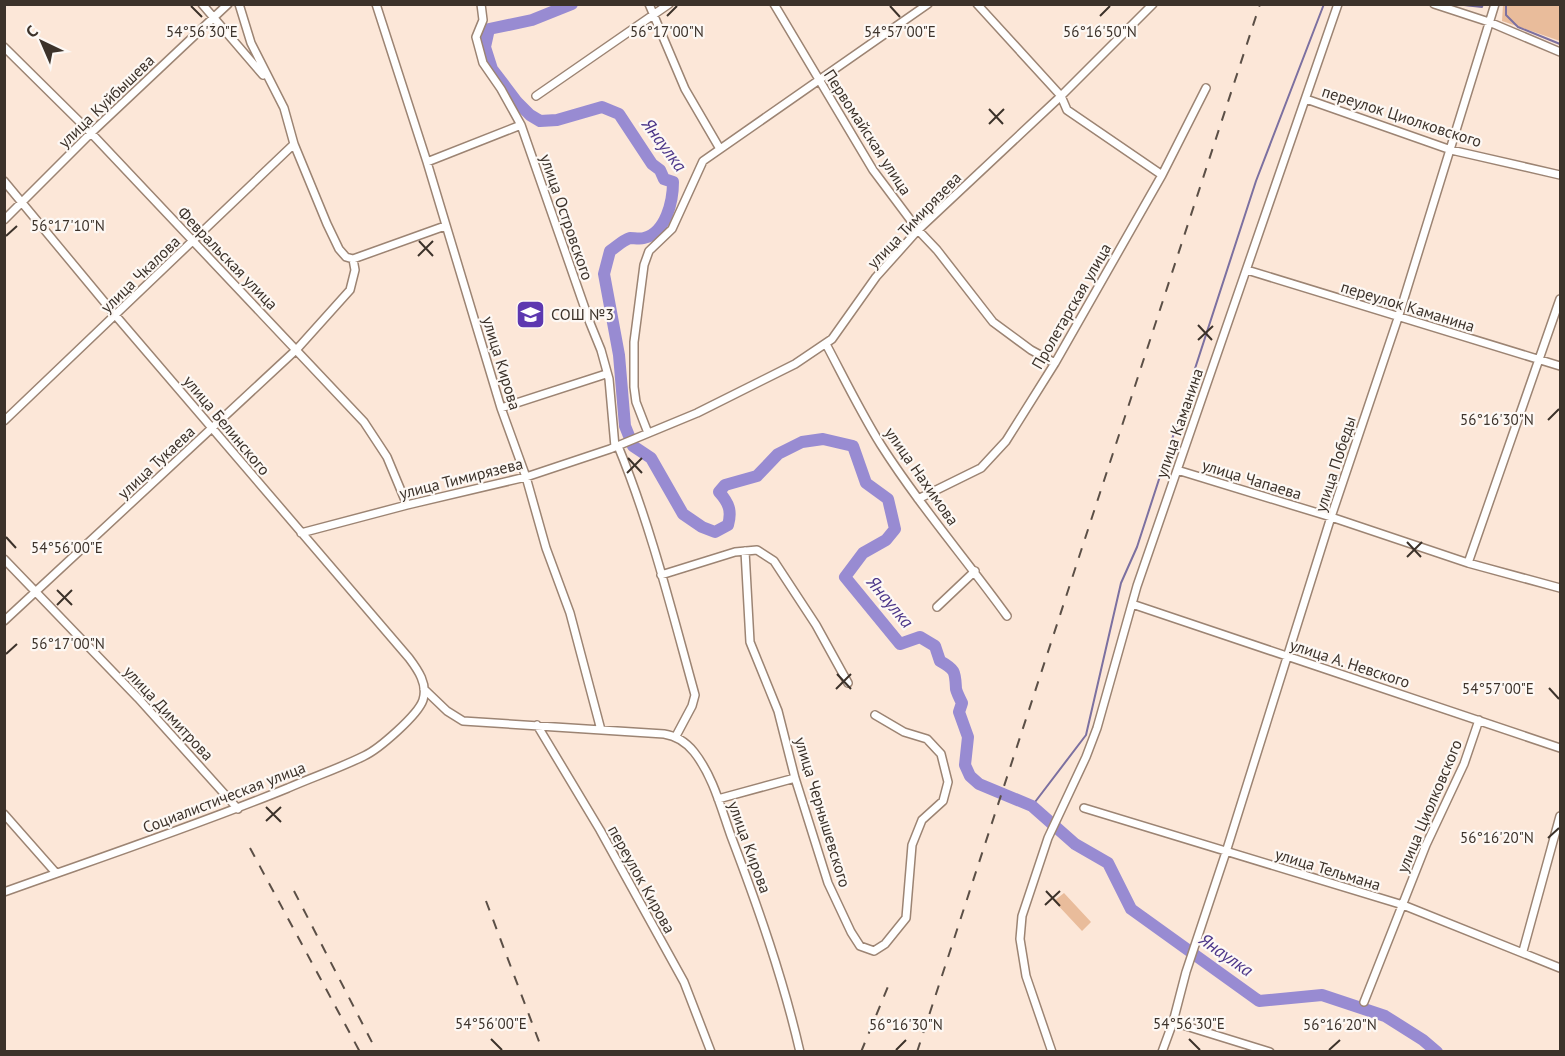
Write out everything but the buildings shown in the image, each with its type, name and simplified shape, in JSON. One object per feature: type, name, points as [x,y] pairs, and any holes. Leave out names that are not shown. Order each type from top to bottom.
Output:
[{"type":"street","points":[[202,4],[273,87]]},
{"type":"street","name":"улица Куйбышева","points":[[4,220],[91,133],[228,4]]},
{"type":"street","points":[[239,4],[251,43],[284,108],[294,144],[333,238],[346,257],[353,259],[445,226]]},
{"type":"street","name":"улица Кирова","points":[[376,4],[427,162],[501,408],[570,614],[601,730]]},
{"type":"street","name":"улица Островского","points":[[481,4],[483,20],[476,37],[483,63],[521,125],[601,350],[609,379],[620,445],[661,575],[695,695],[692,706],[676,736]]},
{"type":"street","points":[[649,4],[685,89],[720,149]]},
{"type":"street","points":[[536,96],[655,16],[669,4]]},
{"type":"street","name":"Первомайская улица","points":[[774,4],[873,170],[918,230],[937,250],[993,322],[1031,350],[1055,363]]},
{"type":"street","points":[[645,434],[634,387],[634,342],[644,265],[649,252],[672,229],[703,162],[928,4]]},
{"type":"street","points":[[977,4],[1061,96],[1067,110],[1162,175]]},
{"type":"street","name":"улица Тимирязева","points":[[301,533],[526,477],[620,445],[697,413],[795,364],[832,339],[876,277],[918,230],[1061,96],[1153,4]]},
{"type":"street","name":"улица Каманина","points":[[1052,1052],[1026,976],[1020,939],[1022,916],[1048,838],[1097,728],[1132,604],[1338,4]]},
{"type":"street","points":[[1434,4],[1489,22],[1560,52]]},
{"type":"street","name":"улица Победы","points":[[1173,1022],[1186,972],[1331,517],[1398,318],[1495,4]]},
{"type":"street","name":"Февральская улица","points":[[4,47],[91,133],[364,422],[387,457],[407,505]]},
{"type":"street","name":"Пролетарская улица","points":[[918,499],[981,468],[1006,441],[1055,363],[1162,175],[1206,88]]},
{"type":"street","name":"переулок Циолковского","points":[[1305,99],[1451,150],[1560,175]]},
{"type":"street","points":[[427,162],[521,125]]},
{"type":"street","name":"улица Чкалова","points":[[4,421],[294,144]]},
{"type":"street","name":"улица Белинского","points":[[4,181],[116,316],[409,658],[419,672],[424,689]]},
{"type":"street","name":"улица Тукаева","points":[[4,621],[297,349],[350,290],[355,270],[353,259]]},
{"type":"street","name":"переулок Каманина","points":[[1247,270],[1560,366]]},
{"type":"street","points":[[1468,562],[1560,299]]},
{"type":"street","name":"улица Нахимова","points":[[826,344],[880,444],[918,499],[1007,616]]},
{"type":"street","points":[[501,408],[606,374]]},
{"type":"street","name":"улица Чапаева","points":[[1177,470],[1468,562],[1560,588]]},
{"type":"street","points":[[661,575],[735,552],[757,550],[774,561],[816,625],[848,684]]},
{"type":"street","name":"улица Чернышевского","points":[[745,551],[750,642],[778,711],[795,778],[833,893],[860,946],[874,951],[885,944],[906,918],[912,845],[922,820],[943,801],[948,783],[941,754],[927,739],[904,732],[875,715]]},
{"type":"street","name":"улица Димитрова","points":[[4,559],[138,698],[238,808]]},
{"type":"street","points":[[937,607],[975,571]]},
{"type":"street","name":"улица А. Невского","points":[[1132,604],[1560,748]]},
{"type":"street","points":[[424,689],[447,711],[463,721],[676,736]]},
{"type":"street","name":"Социалистическая улица","points":[[4,892],[238,808],[366,756],[388,740],[419,707],[424,689]]},
{"type":"street","name":"улица Циолковского","points":[[1364,1002],[1426,845],[1464,764],[1479,720]]},
{"type":"street","name":"переулок Кирова","points":[[537,725],[600,830],[684,982],[711,1052]]},
{"type":"street","name":"улица Кирова","points":[[676,736],[693,751],[704,767],[718,799],[764,922],[800,1052]]},
{"type":"street","points":[[718,799],[795,778]]},
{"type":"street","name":"улица Тельмана","points":[[1084,808],[1403,905],[1523,951],[1560,968]]},
{"type":"street","points":[[4,814],[56,873]]},
{"type":"street","points":[[1523,951],[1560,816]]},
{"type":"street","points":[[1162,1052],[1173,1022],[1270,1052]]},
{"type":"shaded area","points":[[1503,5],[1560,5],[1560,41],[1502,21]]},
{"type":"shaded area","points":[[1064,893],[1091,922],[1082,931],[1054,901]]},
{"type":"waterway","name":"Янаулка","points":[[572,4],[532,20],[489,29],[485,47],[492,69],[530,115],[540,121],[557,120],[602,107],[619,114],[652,164],[660,170],[664,179],[673,182],[670,207],[658,230],[644,238],[627,239],[610,251],[604,274],[619,355],[625,426],[633,446],[651,458],[683,514],[702,527],[715,532],[728,525],[729,507],[719,492],[725,485],[757,476],[778,454],[802,442],[823,439],[853,446],[866,483],[888,499],[895,529],[886,540],[863,553],[845,577],[900,644],[920,637],[935,646],[940,661],[954,672],[956,689],[962,703],[959,712],[968,737],[965,765],[970,776],[979,784],[1032,806],[1075,844],[1108,863],[1131,909],[1259,1001],[1322,995],[1385,1016],[1423,1040],[1437,1052]]},
{"type":"waterway","points":[[1032,806],[1086,735],[1121,583],[1137,547],[1256,181],[1324,4]]},
{"type":"waterway","points":[[1455,4],[1482,7],[1483,4]]},
{"type":"waterway","points":[[1506,4],[1506,15],[1518,27],[1560,44]]},
{"type":"railway","points":[[917,1052],[1260,4]]},
{"type":"railway","points":[[250,848],[360,1052]]},
{"type":"railway","points":[[294,891],[377,1052]]},
{"type":"railway","points":[[486,901],[543,1052]]},
{"type":"railway","points":[[861,1052],[889,984]]},
{"type":"place","name":"СОШ №3","points":[[530,314]]}]
